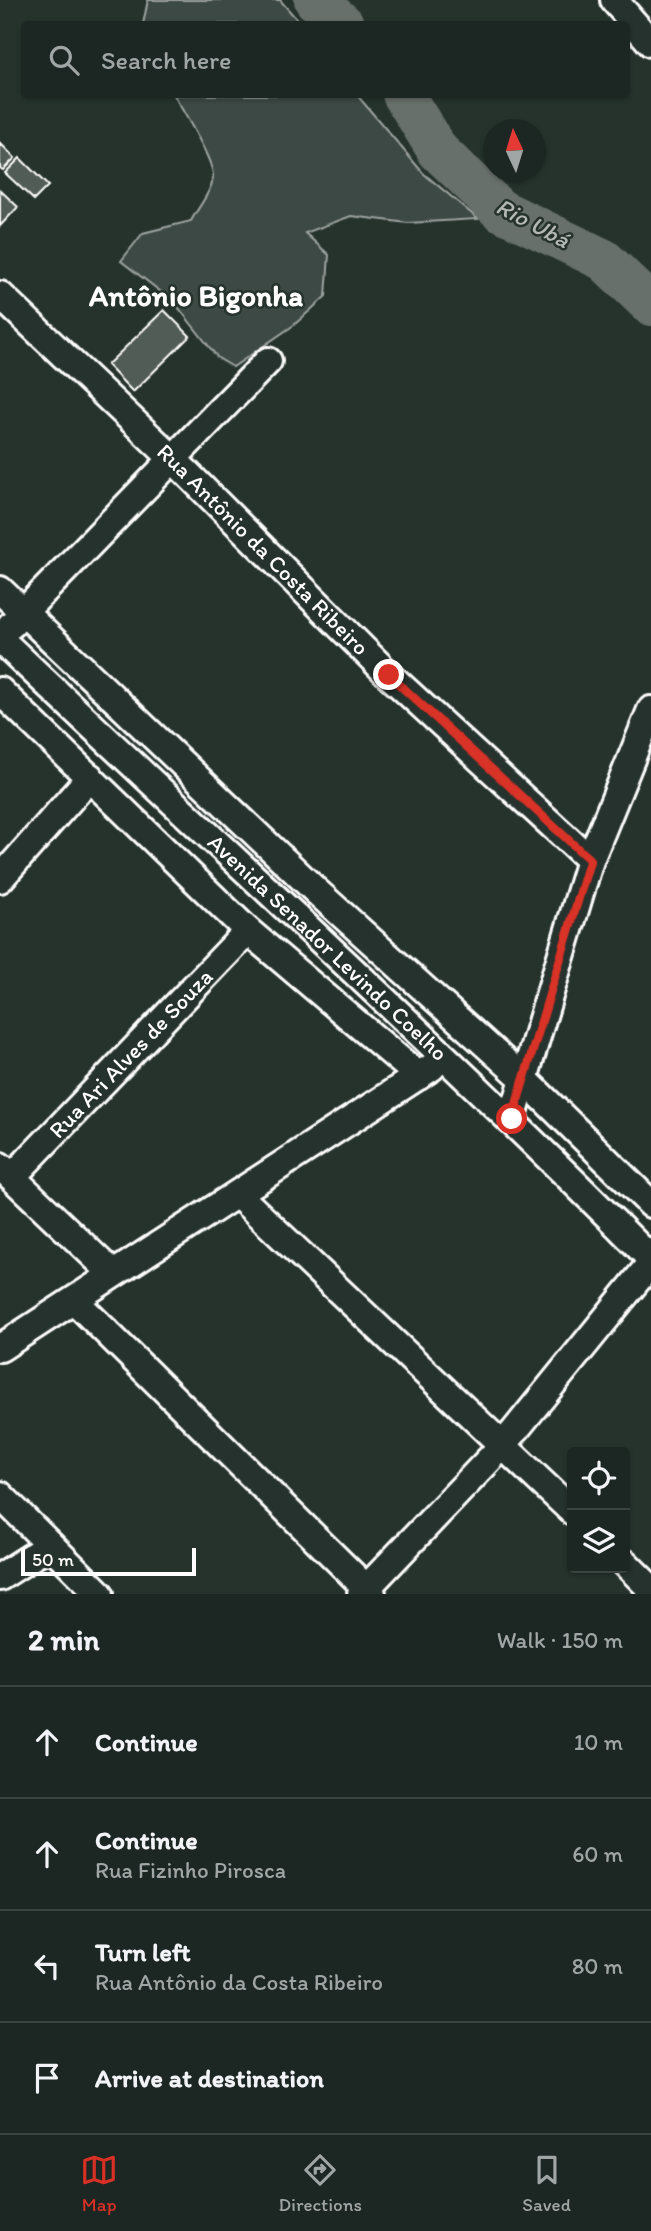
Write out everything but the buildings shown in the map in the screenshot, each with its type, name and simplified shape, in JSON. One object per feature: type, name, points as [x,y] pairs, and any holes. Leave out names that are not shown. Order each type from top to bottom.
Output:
[{"type":"street","points":[[614,0],[651,43]]},
{"type":"street","name":"Rua Antônio da Costa Ribeiro","points":[[0,295],[172,458],[389,675],[590,860]]},
{"type":"street","points":[[0,638],[268,361]]},
{"type":"street","points":[[0,590],[316,891],[523,1078],[651,1204]]},
{"type":"street","name":"Avenida Senador Levindo Coelho","points":[[0,638],[445,1059],[512,1119],[651,1261]]},
{"type":"street","points":[[0,691],[248,931],[419,1076]]},
{"type":"street","points":[[512,1119],[590,860],[651,709]]},
{"type":"street","points":[[0,879],[90,777]]},
{"type":"street","name":"Rua Ari Alves de Souza","points":[[6,1171],[248,931]]},
{"type":"street","points":[[0,1348],[478,1040]]},
{"type":"street","points":[[6,1171],[113,1274]]},
{"type":"street","points":[[238,1195],[571,1510]]},
{"type":"street","points":[[75,1301],[366,1592],[504,1444],[651,1261]]},
{"type":"street","points":[[0,1495],[100,1594]]},
{"type":"street","points":[[0,1577],[50,1545]]},
{"type":"street","points":[[630,1568],[651,1589]]},
{"type":"shaded area","points":[[148,0],[280,0],[298,21],[144,21]]},
{"type":"shaded area","points":[[176,98],[360,98],[423,173],[478,219],[408,223],[351,216],[305,233],[329,255],[326,296],[294,325],[233,367],[218,358],[174,302],[121,261],[143,233],[191,221],[213,178],[198,137]]},
{"type":"waterway","name":"Rio Ubá","points":[[315,0],[340,21]]},
{"type":"waterway","name":"Rio Ubá","points":[[405,98],[438,151],[500,210],[604,260],[651,305]]},
{"type":"district","name":"Antônio Bigonha","points":[[196,296]]},
{"type":"route","points":[[389,675],[590,860],[512,1119]]}]
